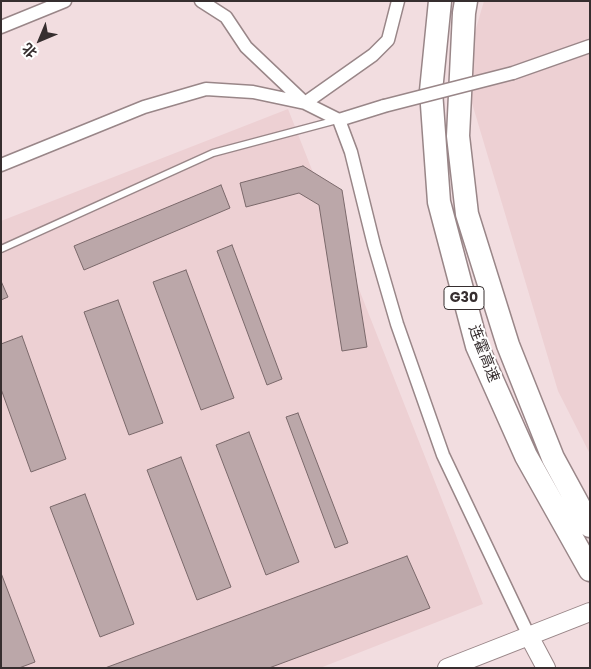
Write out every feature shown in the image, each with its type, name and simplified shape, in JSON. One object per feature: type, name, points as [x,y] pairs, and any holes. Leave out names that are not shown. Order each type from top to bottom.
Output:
[{"type":"highway","name":"连霍高速","points":[[440,1],[431,91],[439,202],[477,346],[526,456],[590,570]]},
{"type":"highway","name":"连霍高速","points":[[466,1],[458,136],[468,214],[511,354],[552,458],[590,526]]},
{"type":"street","points":[[1,27],[65,1]]},
{"type":"street","points":[[202,1],[226,17],[246,47],[305,103]]},
{"type":"street","points":[[305,103],[373,55],[388,40],[398,1]]},
{"type":"street","points":[[338,120],[513,72],[590,46]]},
{"type":"street","points":[[1,165],[144,107],[206,89],[254,92],[305,103],[338,120],[351,152],[374,245],[397,324],[443,454],[546,668]]},
{"type":"street","points":[[447,668],[590,612]]},
{"type":"lane","points":[[1,250],[213,154],[338,120]]},
{"type":"shaded area","points":[[484,1],[590,1],[590,454],[558,391],[463,73]]},
{"type":"shaded area","points":[[288,109],[483,604],[320,668],[1,668],[1,221]]},
{"type":"building","points":[[303,166],[342,190],[367,347],[342,351],[319,205],[299,193],[246,207],[240,183]]},
{"type":"building","points":[[221,185],[230,208],[84,270],[74,246]]},
{"type":"building","points":[[232,245],[282,379],[267,385],[217,251]]},
{"type":"building","points":[[186,270],[234,398],[201,410],[153,282]]},
{"type":"building","points":[[1,281],[8,297],[1,300]]},
{"type":"building","points":[[118,300],[163,423],[129,435],[84,312]]},
{"type":"building","points":[[22,336],[66,459],[31,472],[1,389],[1,344]]},
{"type":"building","points":[[298,413],[348,543],[335,548],[286,417]]},
{"type":"building","points":[[249,432],[299,562],[266,575],[216,445]]},
{"type":"building","points":[[181,457],[231,587],[197,600],[147,470]]},
{"type":"building","points":[[85,494],[134,624],[100,637],[50,507]]},
{"type":"building","points":[[407,556],[430,608],[269,668],[105,668]]},
{"type":"building","points":[[1,573],[35,662],[19,668],[1,668]]}]
